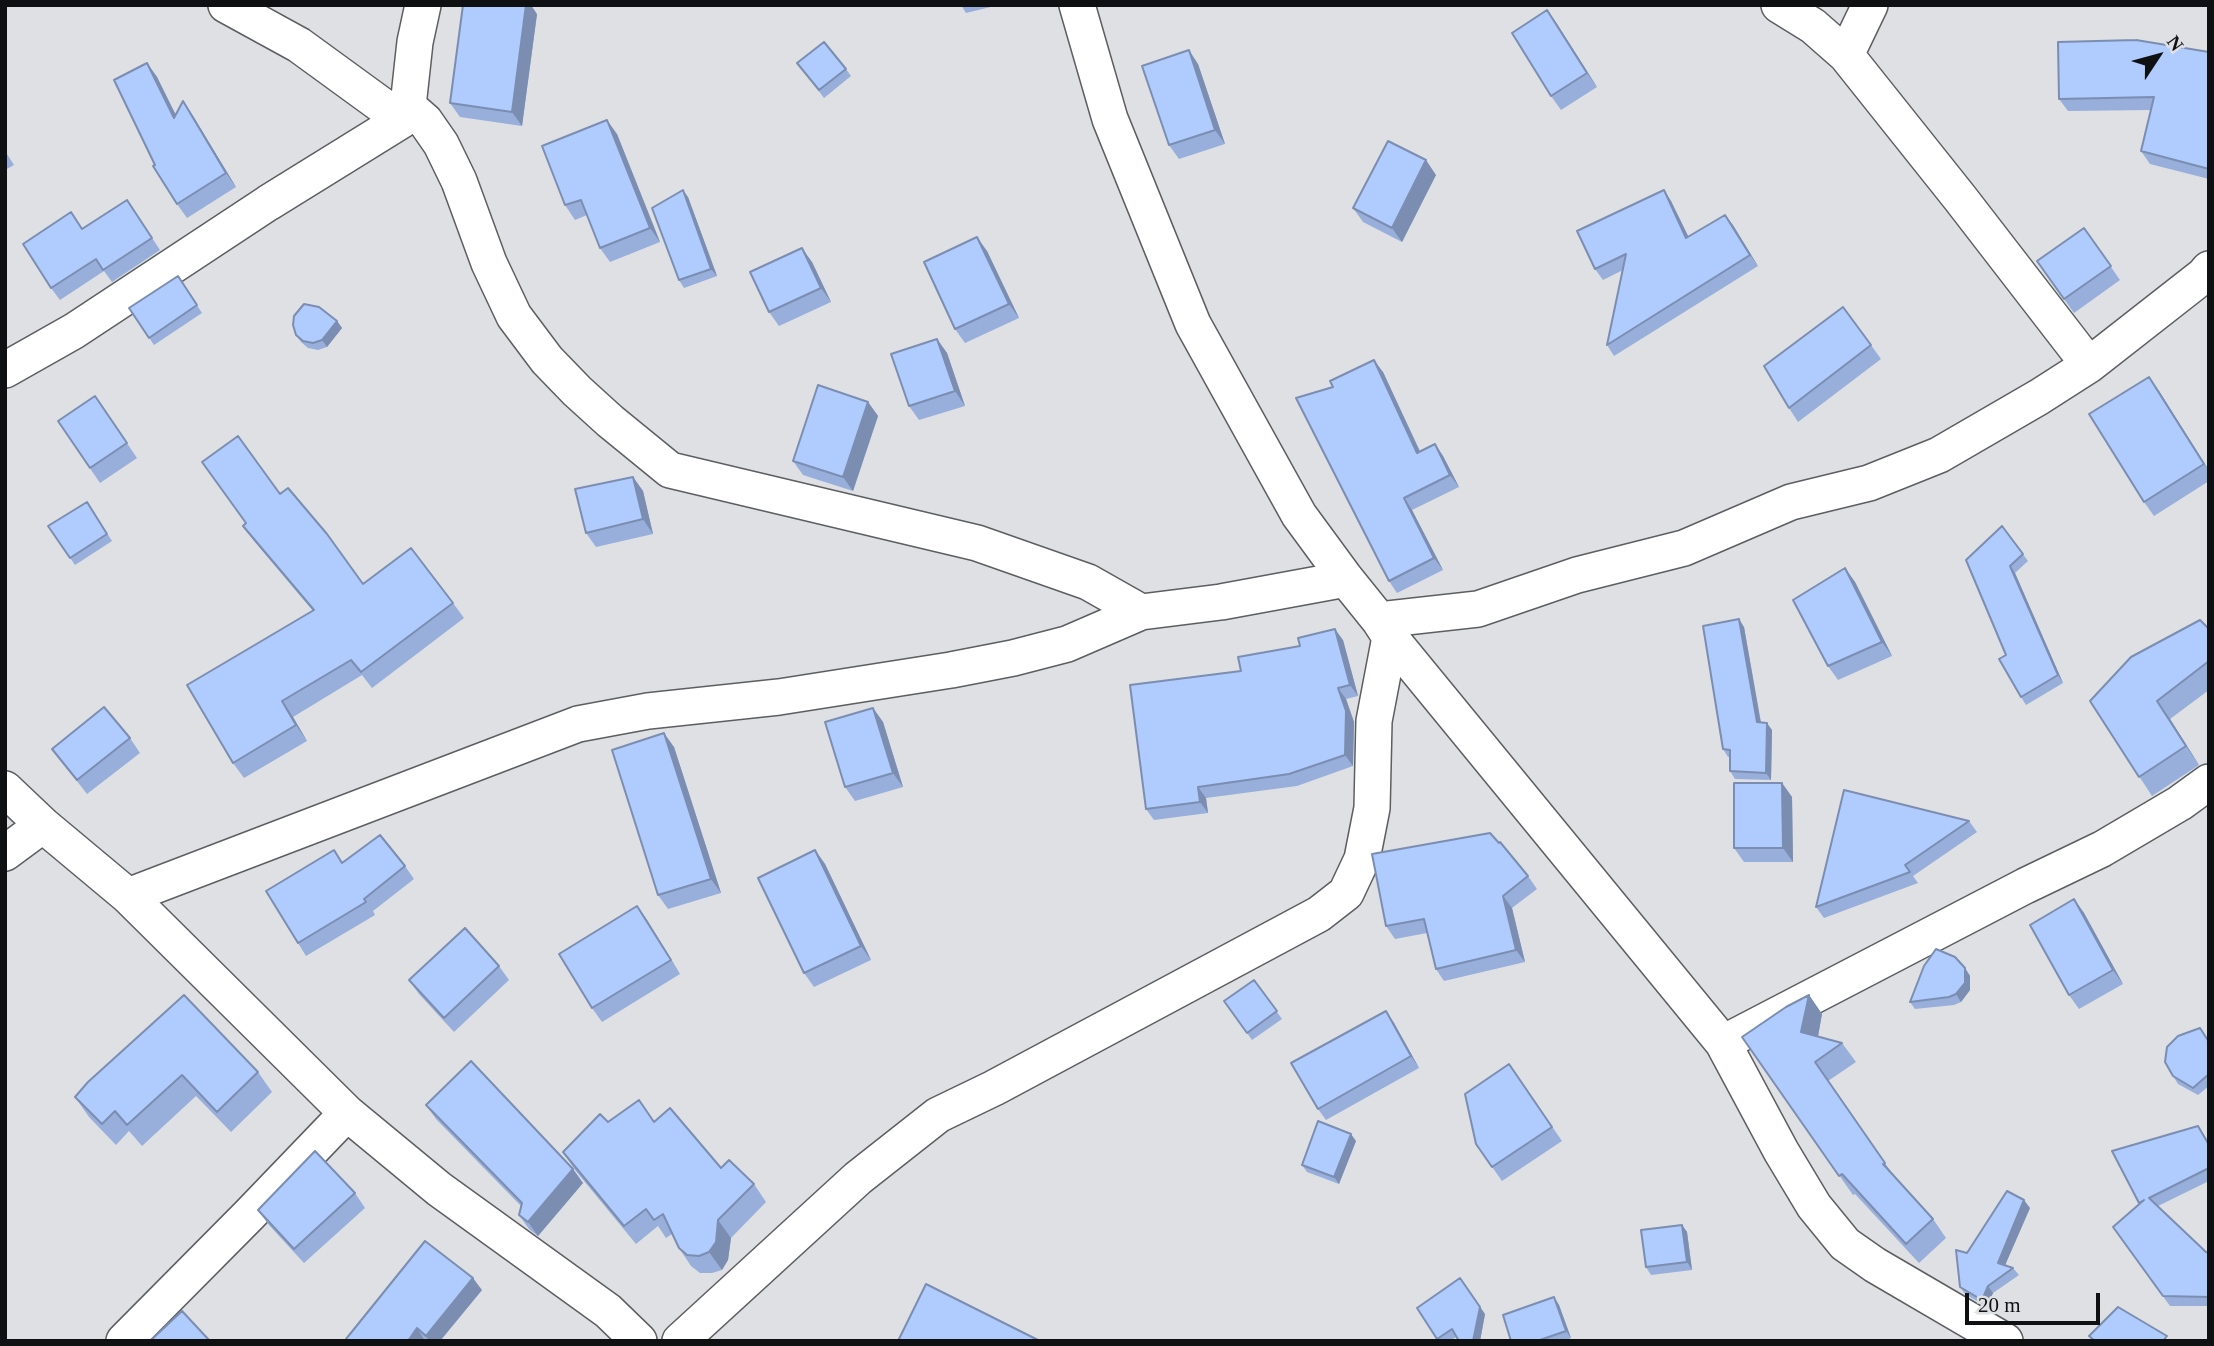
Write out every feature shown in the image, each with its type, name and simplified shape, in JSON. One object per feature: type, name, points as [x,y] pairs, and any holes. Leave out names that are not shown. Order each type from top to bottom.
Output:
[{"type":"street","points":[[226,5],[299,45],[405,113],[425,121],[441,144],[459,181],[489,263],[514,316],[547,360],[577,391],[670,470],[977,543],[1088,582],[1141,612]]},
{"type":"street","points":[[5,370],[74,331],[405,113],[423,5]]},
{"type":"street","points":[[1077,5],[1110,119],[1193,324],[1300,515],[1385,629],[1723,1043],[1814,1206],[1845,1244],[1875,1265],[2005,1341]]},
{"type":"street","points":[[1779,5],[1813,26],[1846,55],[2089,365]]},
{"type":"street","points":[[1846,55],[1870,5]]},
{"type":"street","points":[[1385,629],[1478,608],[1577,575],[1684,548],[1791,502],[1870,483],[1939,455],[2089,365],[2207,276]]},
{"type":"street","points":[[128,896],[578,724],[648,711],[779,697],[886,681],[1013,658],[1067,644],[1141,612],[1221,602],[1346,579]]},
{"type":"street","points":[[680,1341],[858,1178],[937,1115],[994,1088],[1294,928],[1319,914],[1346,893],[1362,859],[1372,808],[1374,721],[1385,629]]},
{"type":"street","points":[[1723,1043],[2025,886],[2102,849],[2180,803],[2209,782]]},
{"type":"street","points":[[5,789],[43,825],[128,896],[347,1112],[439,1189],[608,1311],[639,1341]]},
{"type":"street","points":[[5,853],[43,825]]},
{"type":"street","points":[[124,1341],[347,1112]]},
{"type":"building","points":[[463,5],[526,5],[512,112],[450,103]]},
{"type":"building","points":[[1547,10],[1587,73],[1551,96],[1512,33]]},
{"type":"building","points":[[2136,40],[2209,52],[2209,169],[2141,151],[2154,97],[2059,99],[2058,42]]},
{"type":"building","points":[[824,42],[846,69],[819,90],[797,63]]},
{"type":"building","points":[[1189,50],[1215,130],[1169,145],[1142,66]]},
{"type":"building","points":[[147,63],[174,118],[183,101],[226,173],[177,204],[153,166],[155,165],[114,80]]},
{"type":"building","points":[[607,120],[650,228],[600,248],[581,200],[565,205],[542,146]]},
{"type":"building","points":[[1388,141],[1426,160],[1392,228],[1353,208]]},
{"type":"building","points":[[683,190],[711,269],[679,280],[652,208]]},
{"type":"building","points":[[1664,190],[1686,238],[1725,215],[1750,255],[1607,345],[1626,254],[1595,269],[1577,231]]},
{"type":"building","points":[[127,200],[152,238],[103,270],[96,259],[51,288],[23,244],[71,212],[82,229]]},
{"type":"building","points":[[2084,228],[2111,266],[2064,299],[2037,261]]},
{"type":"building","points":[[977,237],[1009,304],[955,329],[924,262]]},
{"type":"building","points":[[802,248],[821,288],[769,312],[750,272]]},
{"type":"building","points":[[178,276],[197,305],[149,338],[129,308]]},
{"type":"building","points":[[304,304],[319,307],[337,321],[322,340],[313,343],[303,341],[296,335],[294,316]]},
{"type":"building","points":[[1843,307],[1871,345],[1789,408],[1764,366]]},
{"type":"building","points":[[937,339],[955,391],[909,406],[891,354]]},
{"type":"building","points":[[1374,360],[1417,453],[1435,444],[1450,475],[1404,498],[1434,558],[1389,581],[1296,398],[1333,387],[1330,381]]},
{"type":"building","points":[[2149,377],[2204,464],[2144,502],[2089,414]]},
{"type":"building","points":[[818,385],[868,402],[843,477],[793,461]]},
{"type":"building","points":[[95,396],[127,443],[90,468],[58,421]]},
{"type":"building","points":[[238,436],[280,494],[288,488],[327,534],[363,584],[411,548],[453,603],[361,672],[351,660],[282,701],[296,725],[233,763],[187,685],[314,610],[243,526],[246,523],[202,462]]},
{"type":"building","points":[[633,477],[643,519],[586,533],[575,489]]},
{"type":"building","points":[[87,502],[107,534],[70,558],[48,526]]},
{"type":"building","points":[[2002,526],[2023,554],[2010,566],[2058,675],[2021,697],[1999,659],[2006,655],[1966,560]]},
{"type":"building","points":[[1845,568],[1882,642],[1828,666],[1793,600]]},
{"type":"building","points":[[1739,619],[1757,722],[1767,723],[1766,773],[1730,771],[1730,750],[1723,749],[1703,626]]},
{"type":"building","points":[[2200,620],[2209,629],[2209,661],[2157,701],[2186,746],[2139,777],[2090,701],[2131,657]]},
{"type":"building","points":[[1335,629],[1350,685],[1338,688],[1346,711],[1345,755],[1289,774],[1198,787],[1200,802],[1146,809],[1130,685],[1241,671],[1238,657],[1300,646],[1298,638]]},
{"type":"building","points":[[104,707],[130,738],[77,780],[52,749]]},
{"type":"building","points":[[873,708],[893,773],[845,787],[825,722]]},
{"type":"building","points":[[664,733],[711,879],[658,895],[612,750]]},
{"type":"building","points":[[1734,783],[1782,783],[1783,848],[1734,848]]},
{"type":"building","points":[[1844,790],[1969,821],[1905,865],[1910,872],[1816,907]]},
{"type":"building","points":[[1490,833],[1528,876],[1503,896],[1516,950],[1436,969],[1424,919],[1386,926],[1372,854]]},
{"type":"building","points":[[380,835],[405,866],[364,899],[366,902],[298,943],[266,891],[334,850],[342,863]]},
{"type":"building","points":[[815,850],[861,946],[804,973],[758,878]]},
{"type":"building","points":[[2074,899],[2113,970],[2069,995],[2030,925]]},
{"type":"building","points":[[637,906],[671,960],[592,1008],[559,954]]},
{"type":"building","points":[[465,928],[499,966],[444,1018],[409,980]]},
{"type":"building","points":[[1936,949],[1955,957],[1965,968],[1965,983],[1956,994],[1949,997],[1910,1002],[1924,966]]},
{"type":"building","points":[[1254,980],[1277,1011],[1247,1033],[1224,1001]]},
{"type":"building","points":[[184,995],[258,1072],[217,1112],[182,1075],[127,1125],[115,1111],[102,1124],[75,1097]]},
{"type":"building","points":[[1809,995],[1801,1032],[1842,1043],[1815,1062],[1885,1163],[1883,1164],[1933,1219],[1906,1244],[1842,1174],[1839,1176],[1742,1037]]},
{"type":"building","points":[[1386,1011],[1411,1056],[1318,1109],[1291,1063]]},
{"type":"building","points":[[2200,1028],[2209,1042],[2209,1074],[2193,1088],[2173,1076],[2165,1062],[2167,1047],[2178,1036]]},
{"type":"building","points":[[471,1061],[573,1169],[528,1222],[519,1215],[522,1203],[426,1105]]},
{"type":"building","points":[[1509,1064],[1552,1127],[1492,1167],[1476,1144],[1465,1094]]},
{"type":"building","points":[[639,1100],[654,1122],[670,1108],[721,1168],[729,1160],[754,1184],[718,1220],[716,1242],[709,1252],[699,1256],[687,1255],[679,1248],[663,1214],[654,1220],[646,1209],[624,1226],[563,1152],[600,1114],[608,1122]]},
{"type":"building","points":[[1318,1121],[1351,1134],[1334,1177],[1302,1165]]},
{"type":"building","points":[[2198,1126],[2209,1145],[2209,1168],[2149,1198],[2209,1253],[2209,1297],[2163,1296],[2113,1227],[2144,1200],[2139,1203],[2112,1151]]},
{"type":"building","points":[[315,1151],[355,1193],[294,1249],[258,1210]]},
{"type":"building","points":[[2007,1191],[2024,1200],[1998,1263],[2013,1268],[1988,1286],[1982,1300],[1960,1287],[1956,1250],[1967,1253]]},
{"type":"building","points":[[1682,1225],[1687,1262],[1646,1267],[1641,1230]]},
{"type":"building","points":[[425,1241],[473,1278],[426,1336],[417,1328],[408,1341],[346,1339]]},
{"type":"building","points":[[1460,1278],[1480,1307],[1473,1341],[1459,1341],[1452,1329],[1437,1339],[1417,1308]]},
{"type":"building","points":[[926,1284],[1040,1341],[898,1341]]},
{"type":"building","points":[[1554,1297],[1566,1331],[1537,1341],[1511,1341],[1503,1315]]},
{"type":"building","points":[[2118,1307],[2167,1336],[2163,1341],[2095,1341],[2089,1336]]},
{"type":"building","points":[[182,1311],[208,1341],[150,1341]]}]
